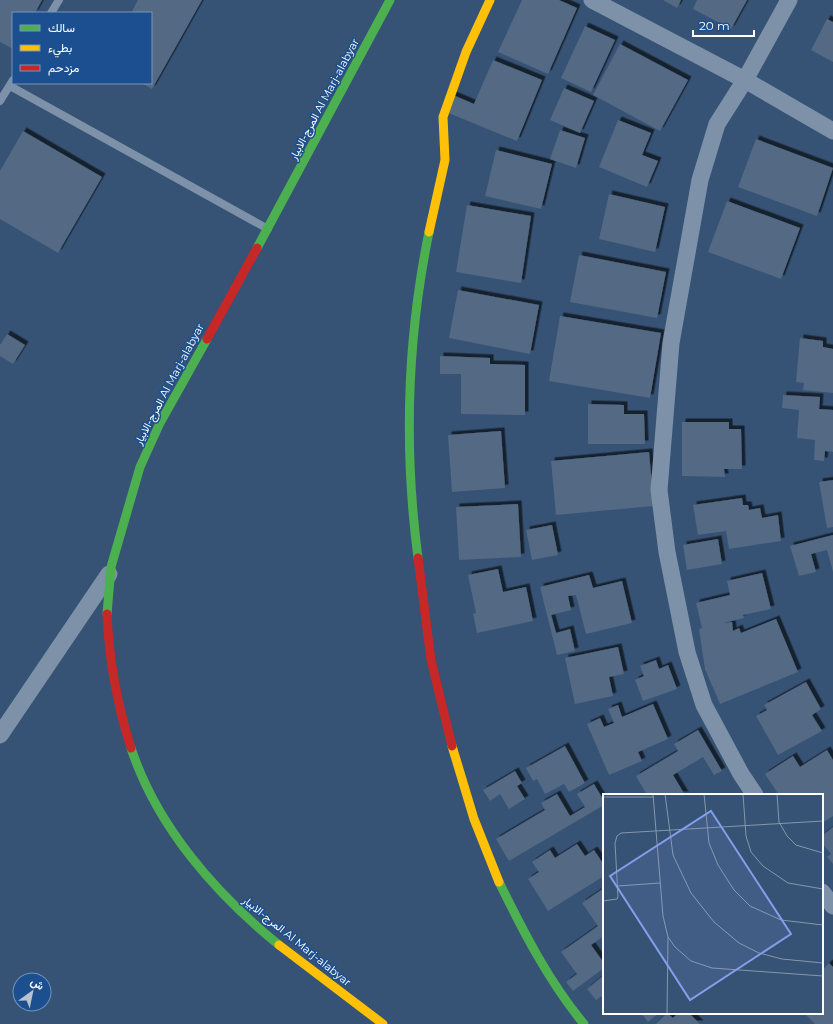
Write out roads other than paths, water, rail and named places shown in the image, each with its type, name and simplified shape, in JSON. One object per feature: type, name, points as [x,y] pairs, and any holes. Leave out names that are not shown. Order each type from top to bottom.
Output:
[{"type":"main road","name":"المرج-الابيار Al Marj-alabyar","points":[[382,1024],[313,972],[249,920],[203,872],[169,827],[152,798],[139,770],[126,735],[116,698],[109,658],[109,574],[140,466],[156,430],[268,229],[390,0]]},
{"type":"main road","points":[[490,0],[466,52],[443,117],[445,160],[432,210],[421,272],[414,325],[410,405],[411,480],[415,537],[431,660],[457,767],[474,819],[496,877],[518,921],[574,1013],[584,1024]]},
{"type":"street","points":[[592,0],[745,80],[833,132]]},
{"type":"street","points":[[754,794],[741,774],[704,705],[687,652],[667,552],[659,490],[671,343],[700,180],[717,124],[745,80],[788,0]]},
{"type":"street","points":[[0,735],[109,574]]},
{"type":"street","points":[[823,893],[833,906]]},
{"type":"lane","points":[[53,12],[59,0]]},
{"type":"lane","points":[[0,102],[11,83]]},
{"type":"lane","points":[[13,84],[268,229]]}]
